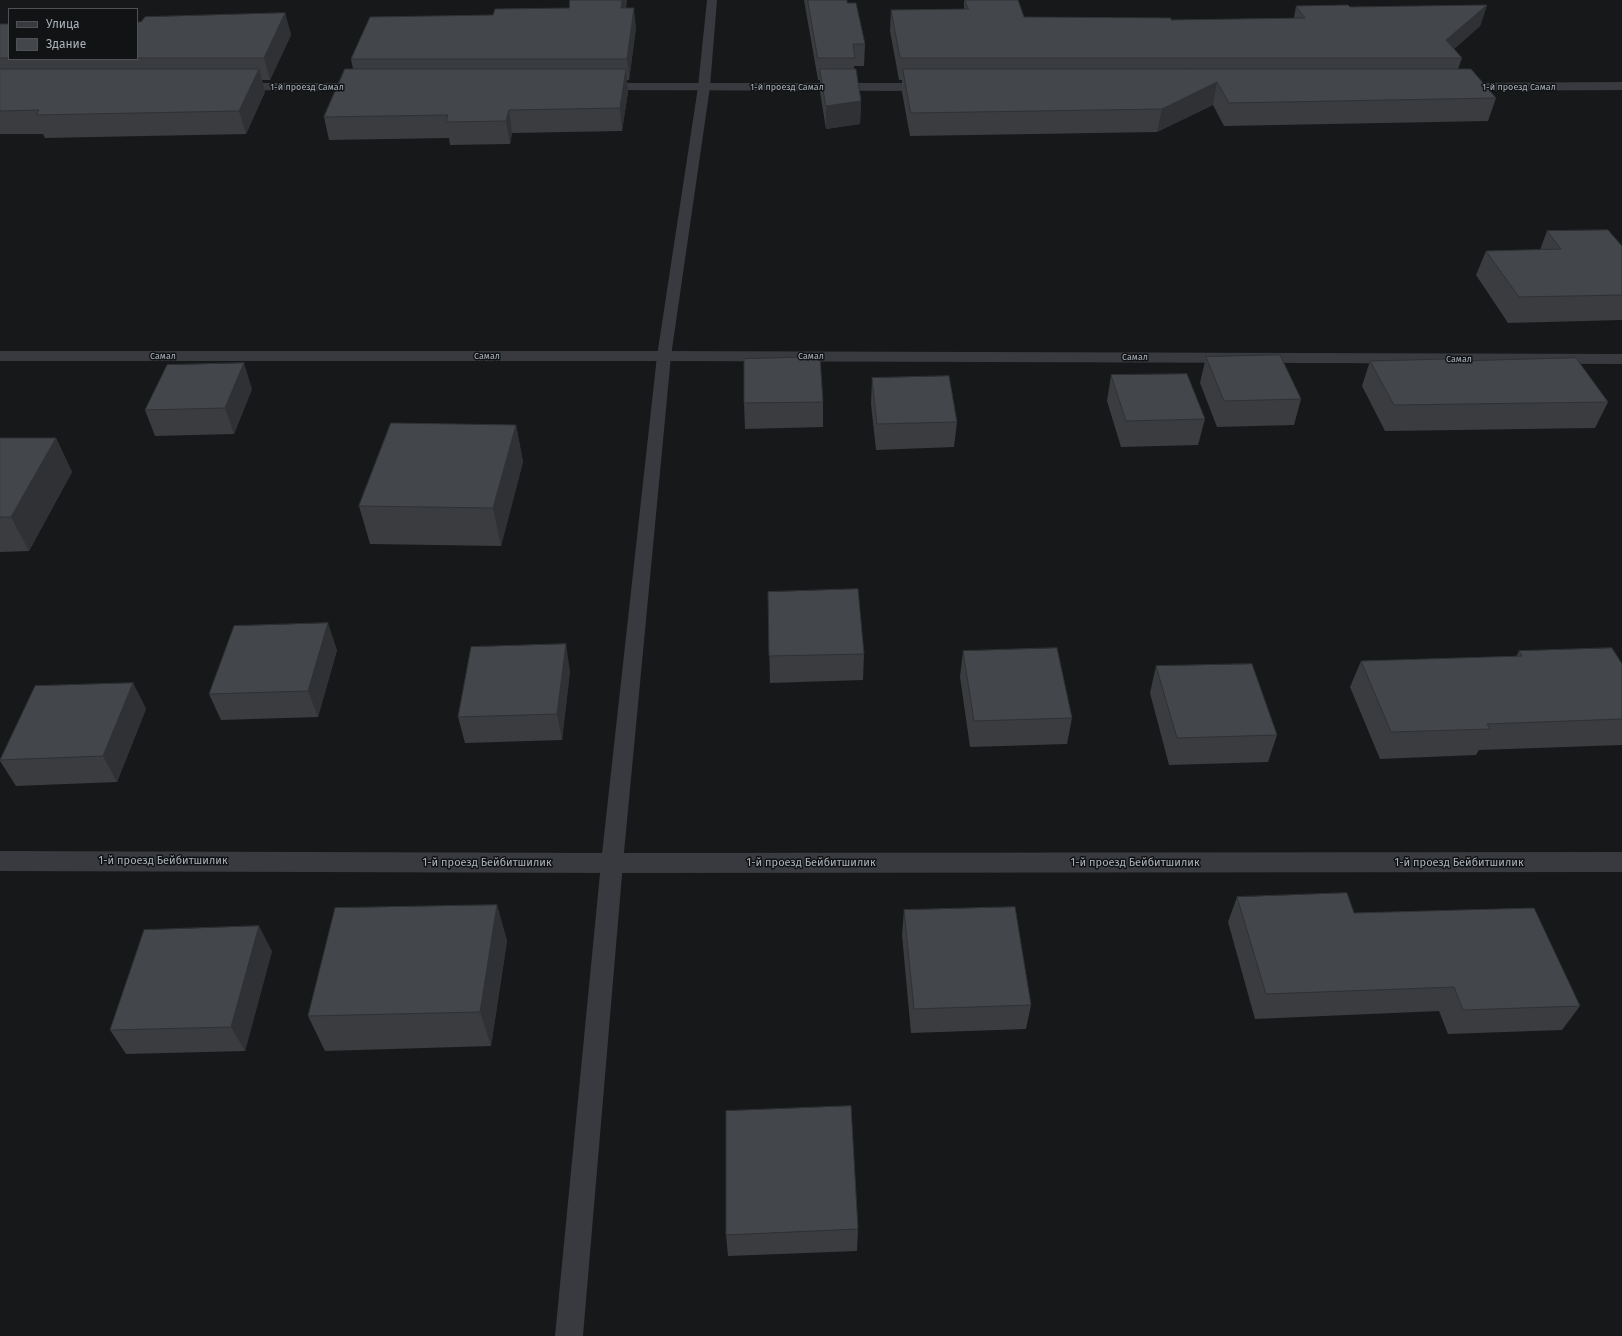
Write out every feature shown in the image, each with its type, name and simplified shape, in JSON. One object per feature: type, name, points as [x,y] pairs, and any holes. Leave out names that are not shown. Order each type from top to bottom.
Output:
[{"type":"street","name":"1-й проезд Самал","points":[[1442,87],[1622,86]]},
{"type":"street","name":"1-й проезд Самал","points":[[224,87],[376,87]]},
{"type":"street","name":"1-й проезд Самал","points":[[584,87],[942,87]]},
{"type":"street","name":"Самал","points":[[0,356],[664,356],[1622,359]]},
{"type":"street","name":"1-й проезд Бейбитшилик","points":[[0,861],[612,863],[1622,862]]},
{"type":"lane","points":[[568,1336],[612,863],[664,356],[704,87],[712,0]]},
{"type":"building","points":[[570,0],[622,0],[621,8],[634,8],[627,59],[351,59],[370,17],[493,15],[495,9],[569,8]]},
{"type":"building","points":[[808,0],[847,0],[847,3],[856,3],[865,44],[853,44],[855,58],[818,58]]},
{"type":"building","points":[[965,0],[1018,0],[1024,17],[1171,18],[1171,20],[1305,18],[1296,6],[1348,5],[1350,7],[1487,5],[1446,40],[1462,58],[900,58],[891,10],[968,9]]},
{"type":"building","points":[[285,13],[264,58],[138,58],[138,22],[141,22],[145,17]]},
{"type":"building","points":[[0,24],[8,24],[8,58],[0,58]]},
{"type":"building","points":[[0,69],[259,69],[239,111],[36,115],[39,110],[0,111]]},
{"type":"building","points":[[345,69],[626,69],[620,108],[509,110],[506,121],[446,122],[448,115],[324,117]]},
{"type":"building","points":[[820,69],[856,69],[861,101],[826,106]]},
{"type":"building","points":[[903,69],[1471,69],[1496,98],[1229,103],[1217,82],[1162,109],[911,113]]},
{"type":"building","points":[[1608,230],[1622,246],[1622,295],[1519,297],[1486,251],[1561,249],[1547,231]]},
{"type":"building","points":[[1280,355],[1301,399],[1224,401],[1206,357]]},
{"type":"building","points":[[820,357],[823,402],[744,403],[744,359]]},
{"type":"building","points":[[1576,358],[1608,402],[1394,405],[1370,361],[1445,359],[1447,361]]},
{"type":"building","points":[[244,363],[225,408],[145,410],[167,365]]},
{"type":"building","points":[[1187,374],[1205,419],[1126,421],[1111,375]]},
{"type":"building","points":[[949,376],[957,422],[877,424],[872,378]]},
{"type":"building","points":[[391,423],[516,425],[493,508],[359,506]]},
{"type":"building","points":[[0,438],[56,438],[11,517],[0,517]]},
{"type":"building","points":[[858,589],[864,654],[769,656],[768,592]]},
{"type":"building","points":[[328,623],[308,691],[209,694],[234,626]]},
{"type":"building","points":[[566,644],[557,714],[458,717],[471,647]]},
{"type":"building","points":[[1057,648],[1072,718],[974,721],[963,651]]},
{"type":"building","points":[[1612,648],[1622,664],[1622,719],[1487,724],[1490,729],[1391,732],[1361,661],[1522,656],[1519,651]]},
{"type":"building","points":[[1252,664],[1277,735],[1177,738],[1156,666]]},
{"type":"building","points":[[133,683],[103,756],[0,760],[35,686]]},
{"type":"building","points":[[1347,893],[1354,913],[1534,908],[1580,1006],[1463,1010],[1454,987],[1266,994],[1237,897]]},
{"type":"building","points":[[497,905],[480,1012],[308,1016],[335,908]]},
{"type":"building","points":[[1015,907],[1031,1005],[914,1009],[904,910]]},
{"type":"building","points":[[259,926],[231,1027],[110,1030],[144,930]]},
{"type":"building","points":[[851,1106],[858,1229],[726,1235],[726,1111]]}]
